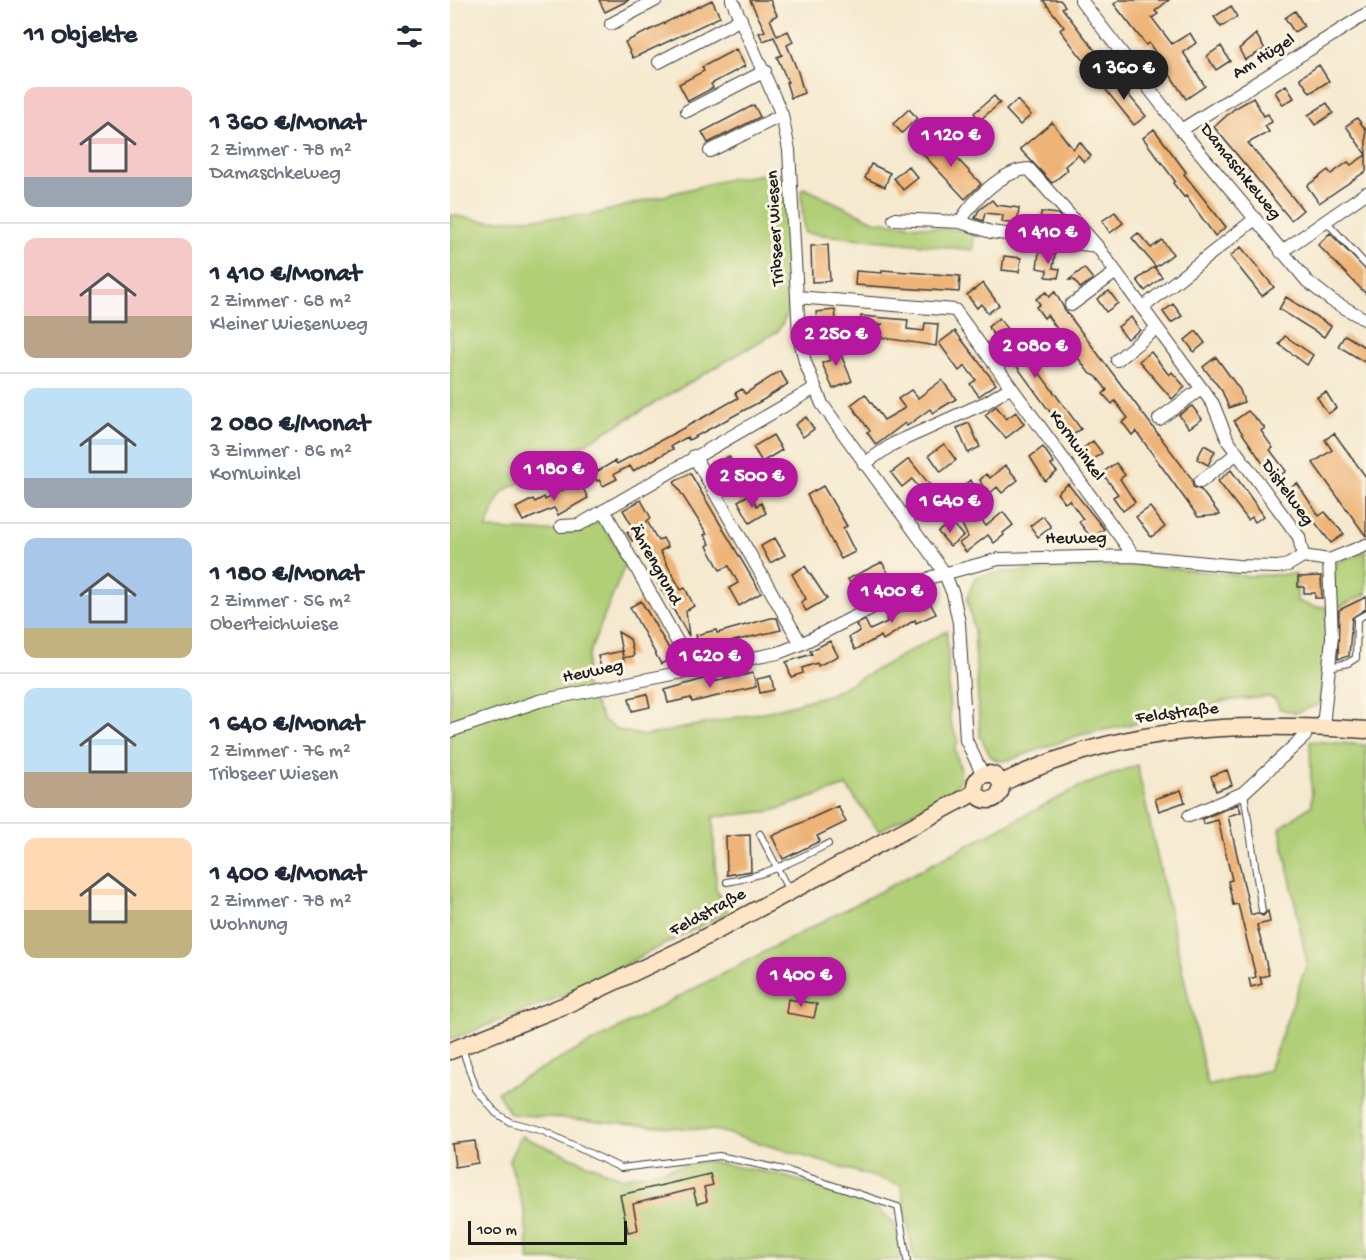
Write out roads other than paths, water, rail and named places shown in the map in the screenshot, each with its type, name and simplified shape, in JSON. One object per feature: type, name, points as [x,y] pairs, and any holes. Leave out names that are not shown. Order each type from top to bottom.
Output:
[{"type":"main road","name":"Feldstraße","points":[[456,1049],[568,1004],[683,949],[976,792],[981,799],[994,799],[1000,793],[1001,784],[1080,751],[1126,739],[1205,729],[1314,727],[1366,730]]},
{"type":"main road","points":[[976,792],[976,780],[983,775],[992,774],[1001,784]]},
{"type":"street","points":[[611,24],[656,0]]},
{"type":"street","name":"Tribseer Wiesen","points":[[732,0],[782,115],[789,150],[799,335],[815,388],[822,404],[944,573],[953,594],[959,623],[966,740],[983,775]]},
{"type":"street","name":"Damaschkeweg","points":[[1081,0],[1181,130],[1307,282],[1331,300],[1366,320]]},
{"type":"street","name":"Am Hügel","points":[[1181,130],[1366,14]]},
{"type":"street","points":[[659,62],[741,19]]},
{"type":"street","points":[[687,111],[765,72]]},
{"type":"street","points":[[710,151],[782,115]]},
{"type":"street","name":"Distelweg","points":[[960,222],[970,206],[986,192],[1022,169],[1029,169],[1097,246],[1213,404],[1228,441],[1236,454],[1299,537],[1303,556]]},
{"type":"street","points":[[1281,252],[1366,192]]},
{"type":"street","points":[[894,219],[960,222],[991,232],[1097,246]]},
{"type":"street","points":[[1142,308],[1255,219]]},
{"type":"street","points":[[1071,305],[1116,272]]},
{"type":"street","name":"Kornwinkel","points":[[797,297],[955,310],[1134,556]]},
{"type":"street","points":[[1117,360],[1157,328]]},
{"type":"street","points":[[864,464],[893,444],[987,402],[1011,387]]},
{"type":"street","points":[[561,526],[579,525],[694,456],[815,388]]},
{"type":"street","points":[[1159,419],[1201,389]]},
{"type":"street","name":"Distelweg","points":[[1200,482],[1236,454]]},
{"type":"street","points":[[694,456],[801,644]]},
{"type":"street","name":"Ährengrund","points":[[604,510],[693,670]]},
{"type":"street","points":[[1188,816],[1243,793],[1314,727],[1330,667],[1332,637],[1329,560],[1366,545]]},
{"type":"street","name":"Heuweg","points":[[450,731],[538,701],[778,653],[801,644],[877,603],[944,573],[999,560],[1134,556],[1258,567],[1288,565],[1303,556],[1329,560]]},
{"type":"lane","points":[[1326,220],[1366,264]]},
{"type":"lane","points":[[1330,667],[1348,663],[1356,658],[1357,619],[1366,614]]},
{"type":"lane","points":[[1243,793],[1262,911]]},
{"type":"lane","points":[[760,834],[789,892]]},
{"type":"lane","points":[[727,882],[756,877],[778,869],[828,844]]},
{"type":"lane","points":[[456,1049],[477,1089],[496,1113],[510,1122],[543,1131],[621,1168],[719,1156],[789,1172],[898,1207],[907,1260]]}]
